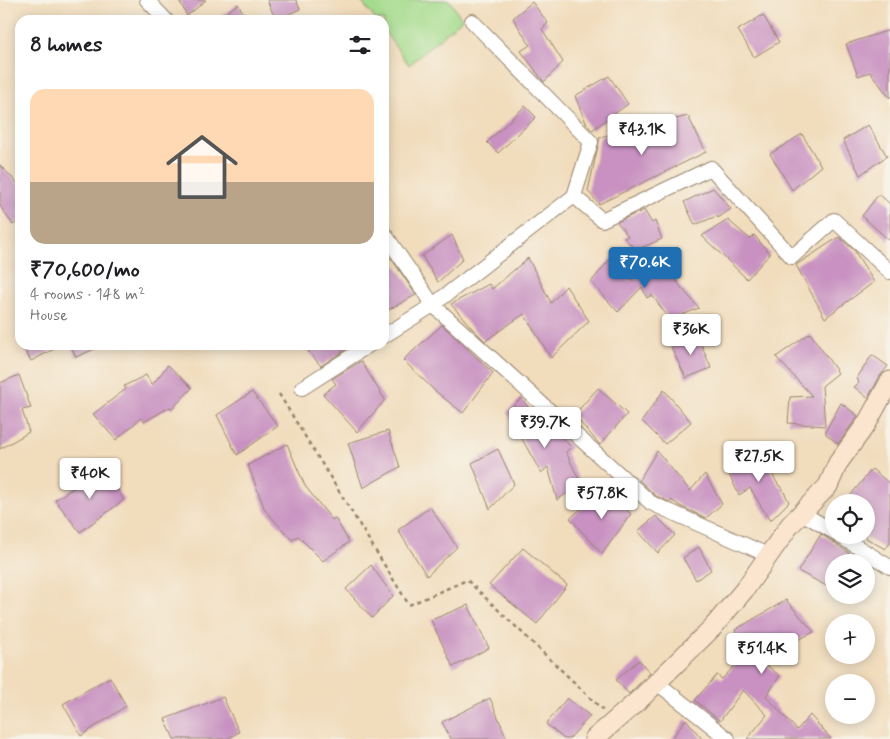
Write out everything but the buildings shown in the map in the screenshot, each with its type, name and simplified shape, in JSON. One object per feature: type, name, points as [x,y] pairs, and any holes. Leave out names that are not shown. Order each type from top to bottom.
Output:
[{"type":"main road","points":[[594,739],[641,698],[713,627],[745,589],[790,525],[828,486],[838,463],[867,423],[890,381]]},
{"type":"street","points":[[147,0],[161,15]]},
{"type":"street","points":[[389,333],[433,305],[574,196],[591,142],[472,21]]},
{"type":"street","points":[[574,196],[602,220],[712,168],[792,257],[834,220],[890,272]]},
{"type":"street","points":[[389,240],[433,305],[651,503],[768,555]]},
{"type":"street","points":[[302,388],[361,350]]},
{"type":"street","points":[[802,513],[825,527]]},
{"type":"street","points":[[853,544],[890,567]]},
{"type":"street","points":[[656,682],[728,739]]},
{"type":"path","points":[[279,394],[409,604],[466,580],[615,721]]},
{"type":"green space","points":[[360,0],[449,0],[462,19],[409,65],[389,38],[389,15],[372,15]]}]
